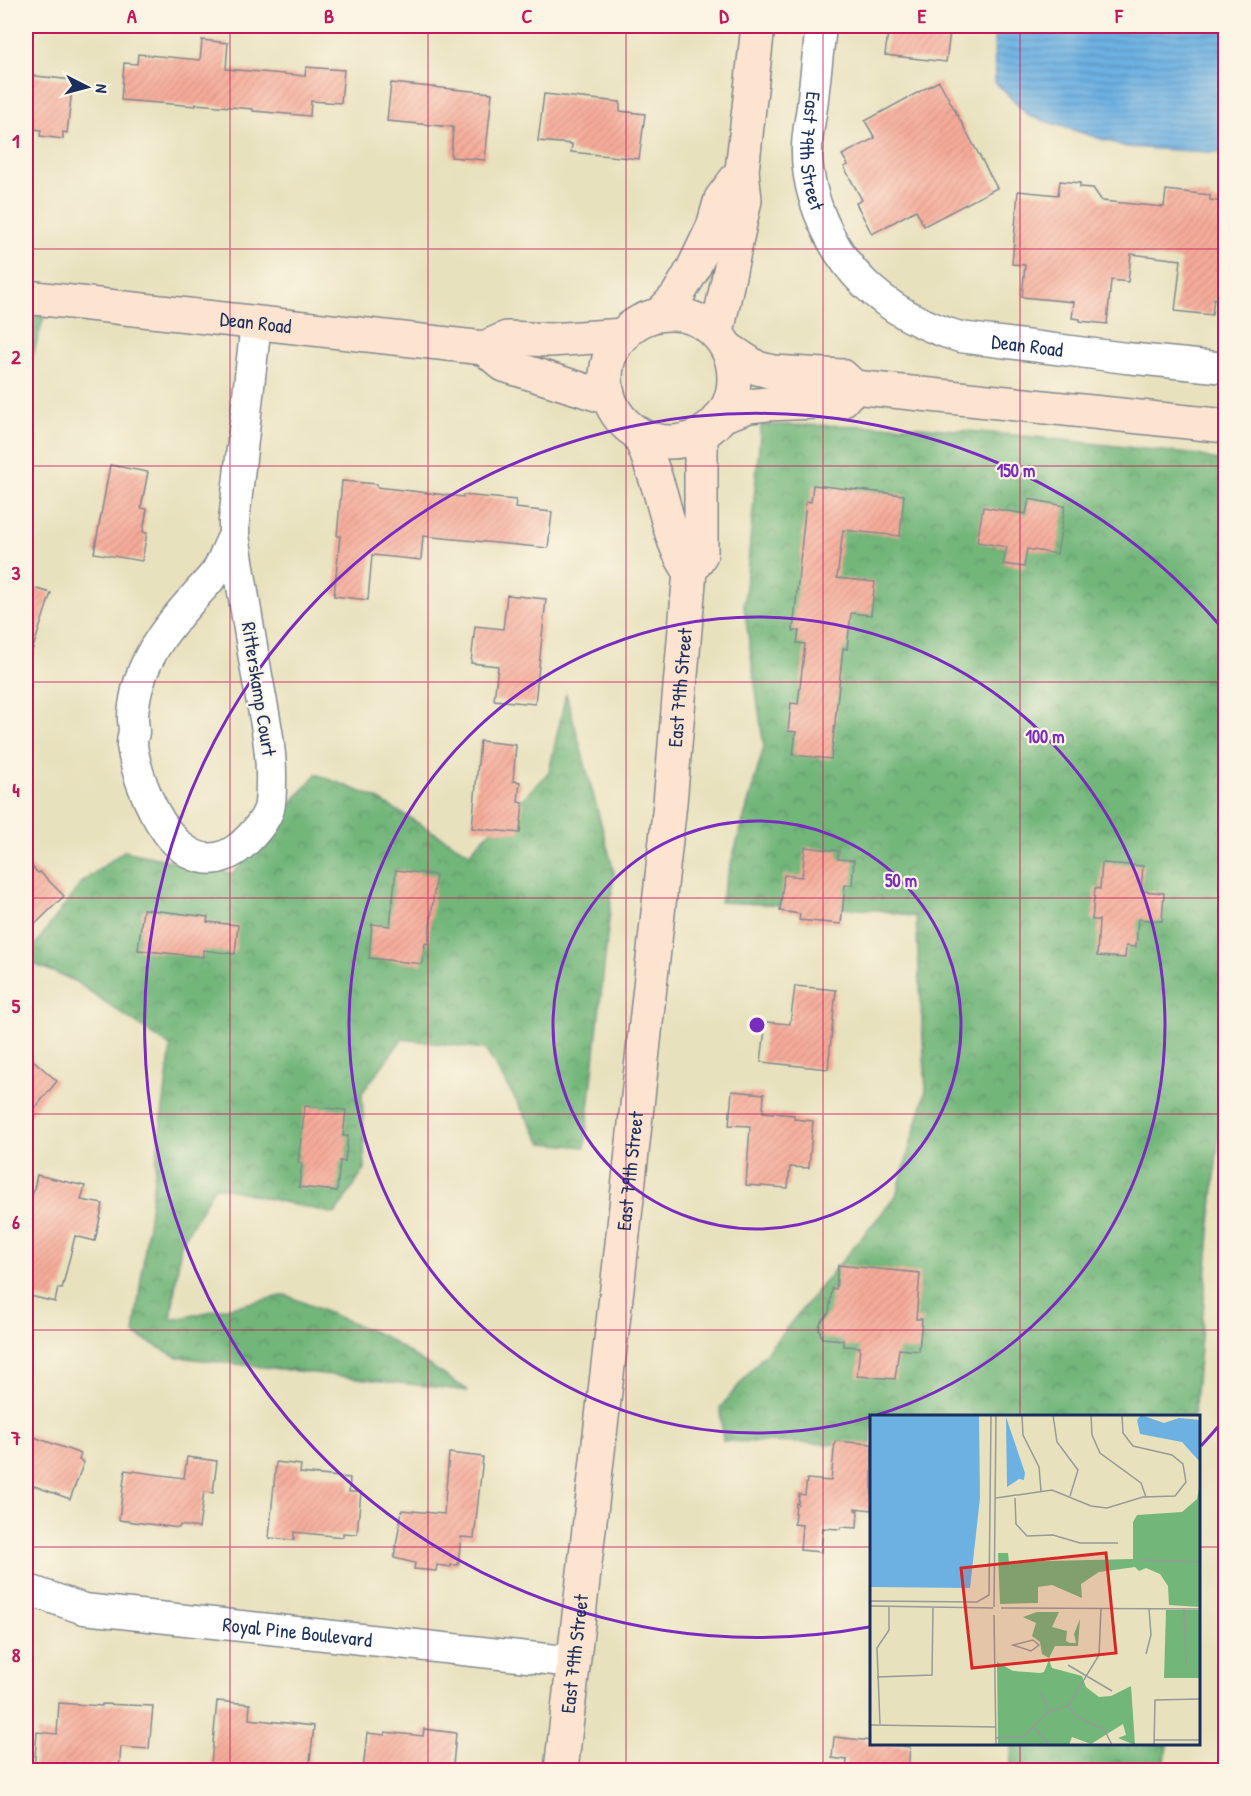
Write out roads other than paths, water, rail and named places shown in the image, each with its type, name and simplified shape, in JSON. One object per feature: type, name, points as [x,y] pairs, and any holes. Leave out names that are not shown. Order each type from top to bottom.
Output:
[{"type":"street","points":[[711,425],[729,404],[733,390],[732,361],[722,340],[746,200],[742,171],[759,26]]},
{"type":"street","name":"East 79th Street","points":[[821,26],[807,148],[811,185],[825,226],[851,267]]},
{"type":"street","points":[[660,315],[678,296],[713,227],[721,199],[742,171]]},
{"type":"street","name":"Dean Road","points":[[851,267],[863,283],[884,300],[902,312],[942,332],[1126,358],[1226,368]]},
{"type":"street","name":"Dean Road","points":[[26,297],[484,348],[507,338],[550,340],[624,334]]},
{"type":"street","points":[[854,387],[840,401],[749,406],[683,441],[663,442],[639,434],[617,414],[609,398],[607,372],[609,359],[624,334],[641,322],[660,315],[677,315],[693,318],[758,368],[772,372],[842,376],[854,387],[1226,426]]},
{"type":"street","name":"Ritterskamp Court","points":[[234,535],[216,572],[153,648],[139,683],[133,719],[132,743],[140,780],[152,809],[167,833],[176,842],[192,853],[209,857],[222,856],[235,850],[253,835],[269,808],[271,787],[270,742],[234,535],[256,323]]},
{"type":"street","points":[[484,348],[504,365],[609,398]]},
{"type":"street","name":"East 79th Street","points":[[561,1770],[670,803],[690,571],[700,554],[711,425]]},
{"type":"street","points":[[639,434],[651,462],[672,536],[681,559],[690,571]]},
{"type":"street","name":"Royal Pine Boulevard","points":[[26,1589],[84,1609],[574,1662]]},
{"type":"water","points":[[994,26],[1225,26],[1225,153],[1127,147],[1029,116],[995,82]]}]
